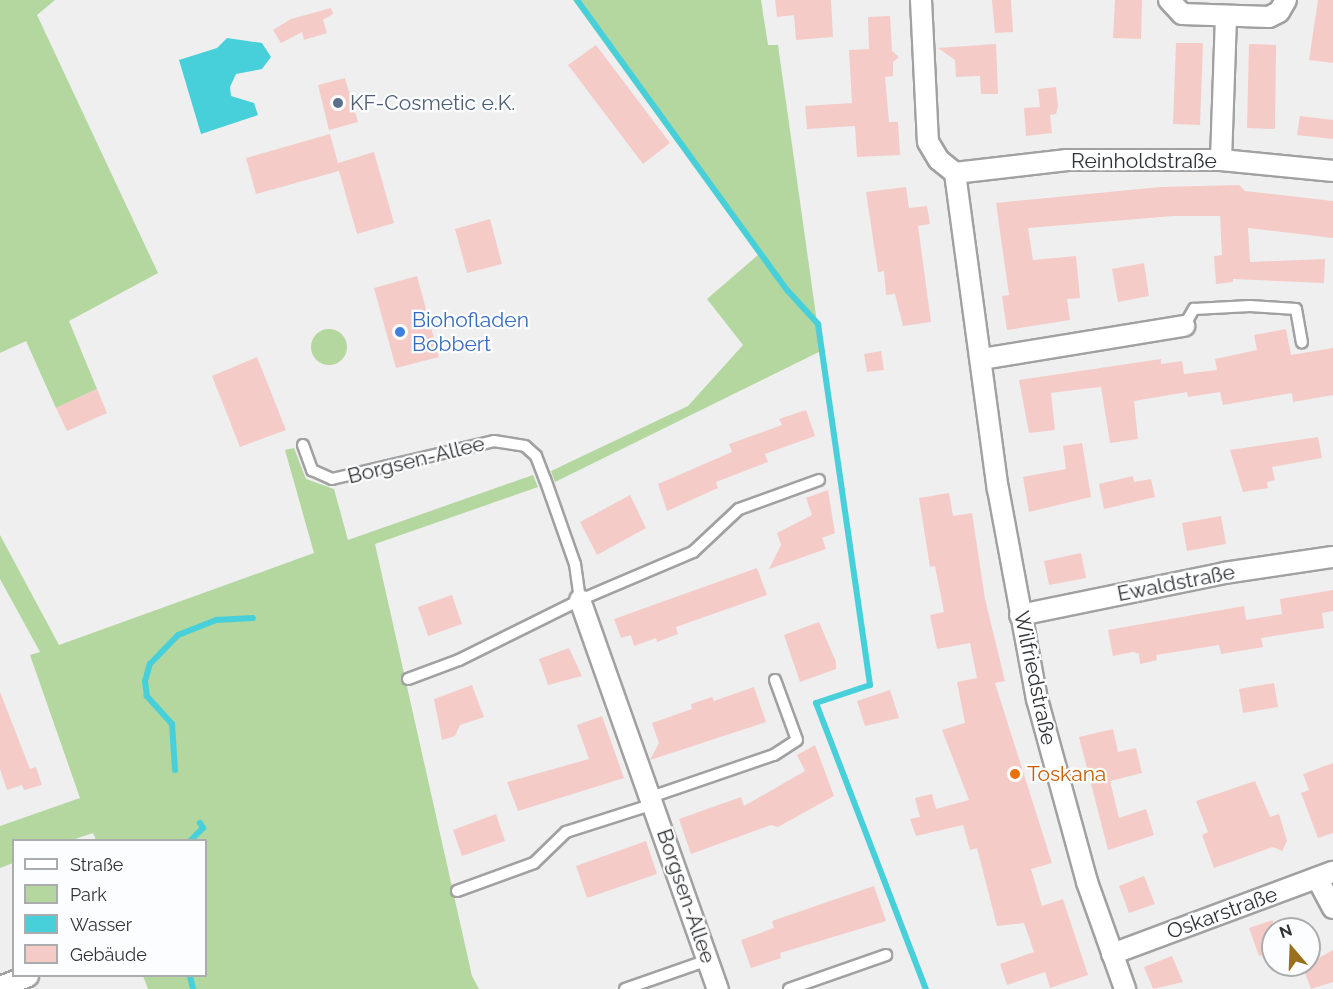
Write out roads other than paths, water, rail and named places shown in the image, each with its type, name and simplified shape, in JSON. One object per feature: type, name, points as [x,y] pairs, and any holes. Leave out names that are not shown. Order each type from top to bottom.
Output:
[{"type":"street","points":[[921,0],[928,142],[939,160],[956,173]]},
{"type":"street","points":[[1169,0],[1182,14],[1269,17],[1280,12],[1286,0]]},
{"type":"street","points":[[1221,160],[1226,16]]},
{"type":"street","name":"Reinholdstraße","points":[[956,173],[1067,160],[1221,160],[1333,171]]},
{"type":"street","name":"Wilfriedstraße","points":[[956,173],[998,489],[1020,615],[1062,798],[1125,989]]},
{"type":"street","points":[[982,359],[1184,326]]},
{"type":"street","name":"Ewaldstraße","points":[[1020,615],[1224,573],[1333,557]]},
{"type":"street","name":"Borgsen-Allee","points":[[580,600],[653,800],[718,989]]},
{"type":"street","points":[[1325,875],[1333,908]]},
{"type":"street","name":"Oskarstraße","points":[[1112,954],[1325,875]]},
{"type":"street","points":[[0,987],[23,977]]},
{"type":"lane","points":[[1184,326],[1194,309],[1251,306],[1296,309],[1302,342]]},
{"type":"lane","name":"Borgsen-Allee","points":[[303,445],[312,470],[333,479],[494,441],[525,446],[536,456],[542,471],[575,564],[580,600]]},
{"type":"lane","points":[[408,679],[459,660],[580,600],[693,552],[739,509],[819,480]]},
{"type":"lane","name":"Borgsen-Allee","points":[[457,891],[534,863],[566,832],[774,755],[797,740],[775,680]]},
{"type":"lane","points":[[789,989],[886,955]]},
{"type":"lane","points":[[626,989],[708,960]]},
{"type":"water","points":[[227,38],[262,43],[271,57],[262,69],[236,74],[230,87],[231,96],[254,103],[258,115],[201,134],[179,60],[217,48]]},
{"type":"waterway","points":[[577,0],[788,291],[818,324],[870,685],[816,703],[926,989]]},
{"type":"waterway","points":[[175,770],[172,724],[147,696],[145,681],[150,664],[178,635],[216,620],[253,618]]},
{"type":"waterway","points":[[192,839],[203,828],[200,823]]},
{"type":"waterway","points":[[190,977],[193,989]]},
{"type":"place","name":"KF-Cosmetic e.K.","points":[[338,103]]},
{"type":"place","name":"Biohofladen Bobbert","points":[[400,332]]},
{"type":"place","name":"Toskana","points":[[1015,774]]}]
